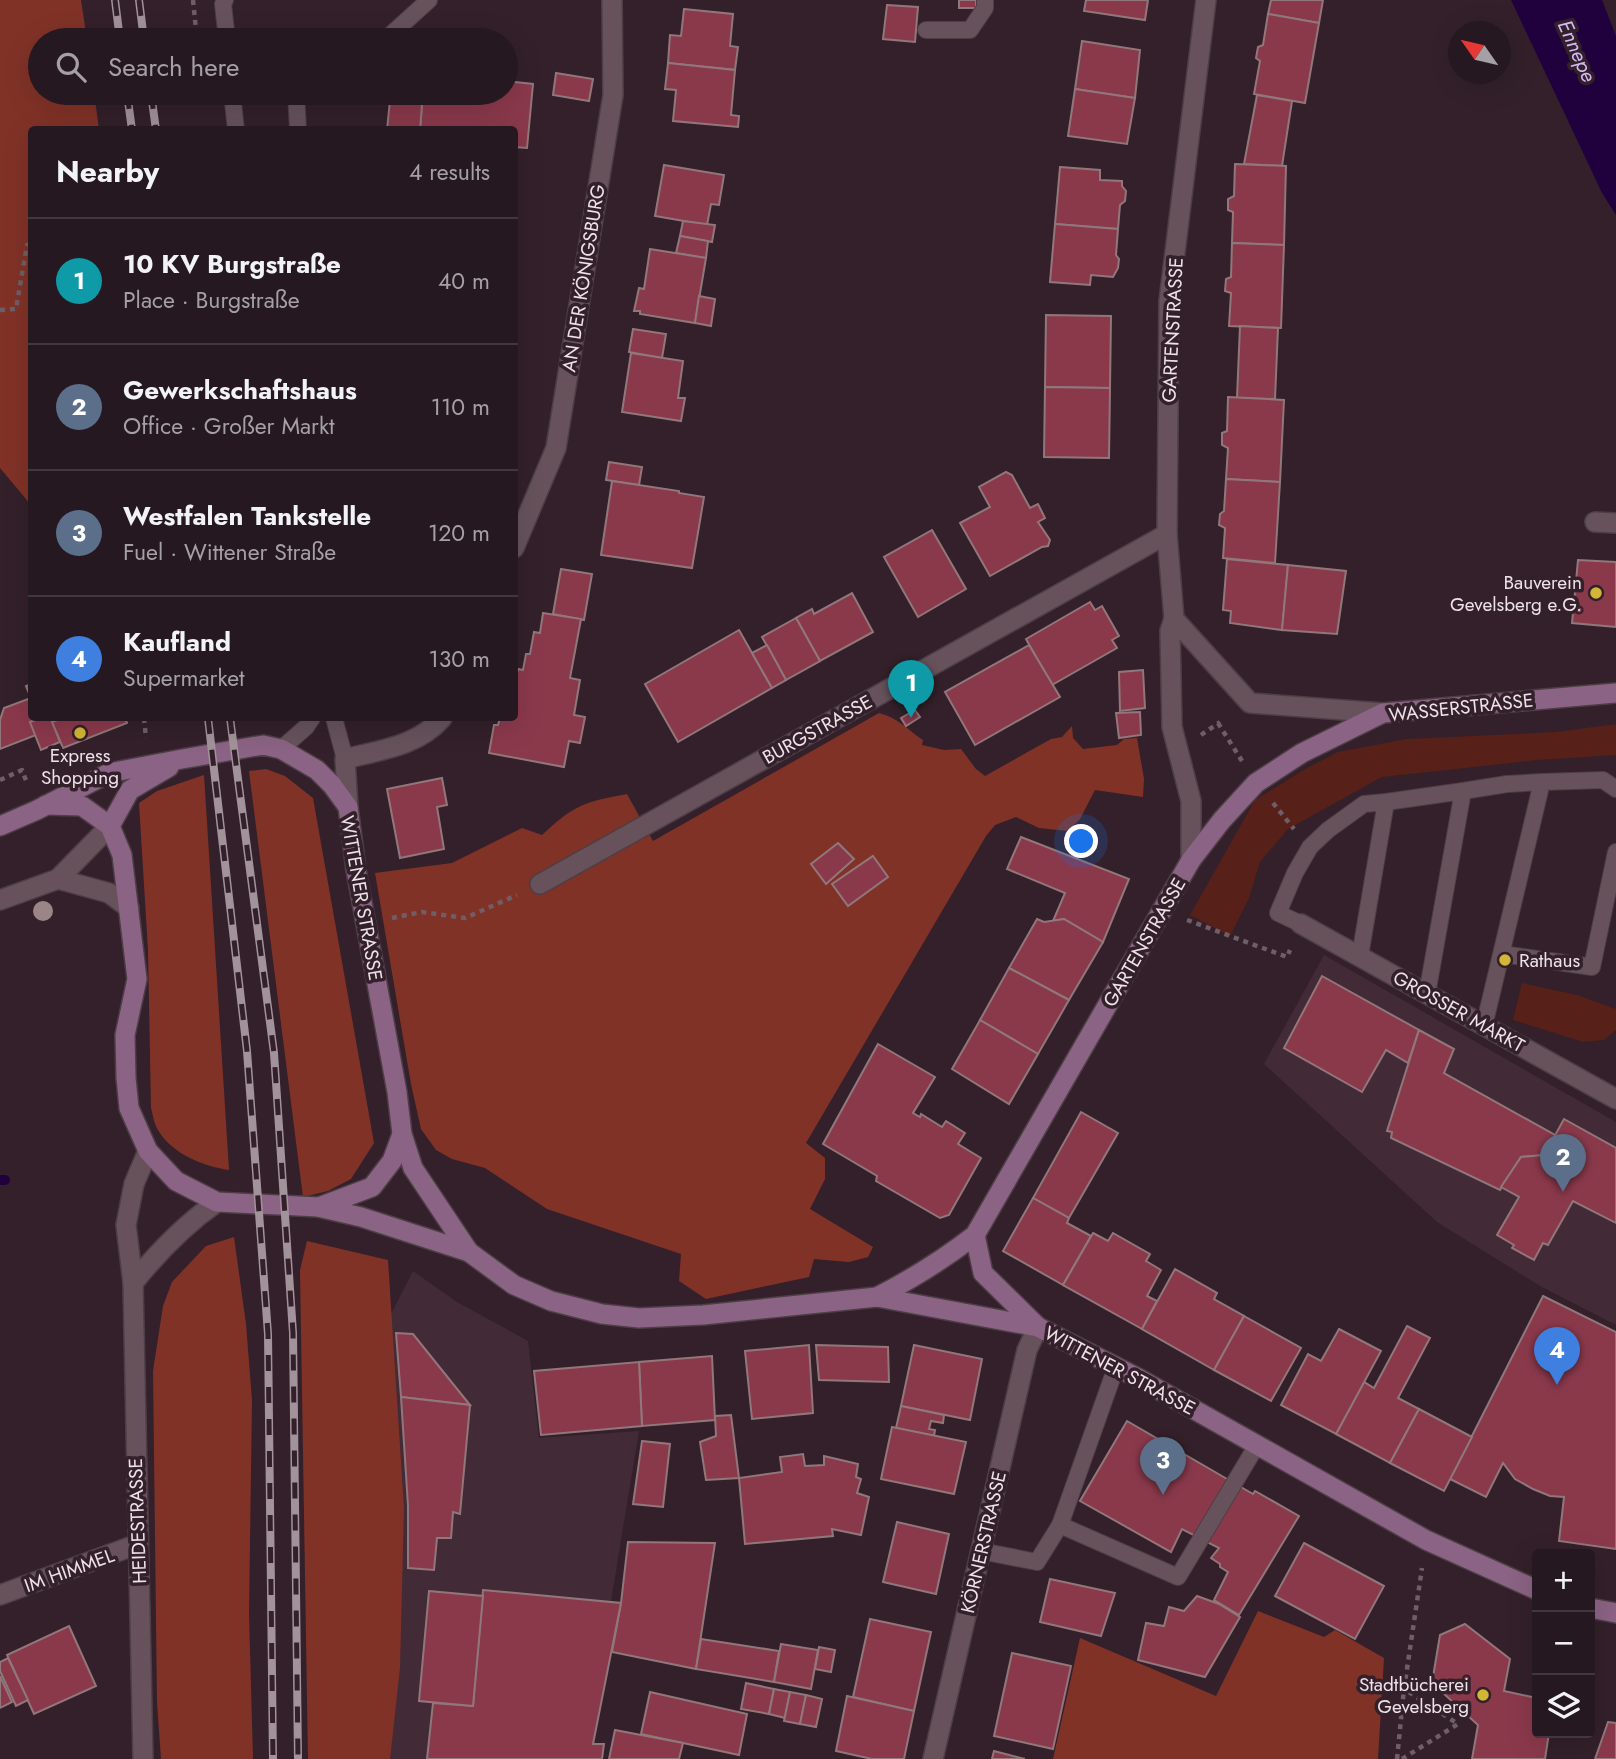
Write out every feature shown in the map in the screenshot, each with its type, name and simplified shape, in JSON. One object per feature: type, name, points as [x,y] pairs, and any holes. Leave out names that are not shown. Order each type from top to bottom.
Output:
[{"type":"main road","name":"WASSERSTRASSE","points":[[1191,860],[1222,820],[1256,783],[1301,753],[1383,713],[1616,693]]},
{"type":"main road","name":"WITTENER STRASSE","points":[[0,826],[108,774],[182,759],[263,746],[281,749],[317,770],[348,807],[402,1135],[413,1168],[469,1252]]},
{"type":"main road","name":"WITTENER STRASSE","points":[[110,826],[130,790],[182,759]]},
{"type":"main road","name":"WITTENER STRASSE","points":[[46,805],[82,806],[110,826],[122,855],[137,979],[125,1035],[129,1108],[148,1151],[176,1181],[217,1202],[318,1207],[361,1217],[469,1252],[514,1285],[551,1301],[602,1314],[639,1318],[703,1315],[877,1297],[1038,1326],[1426,1540],[1532,1588]]},
{"type":"main road","name":"GARTENSTRASSE","points":[[877,1297],[909,1281],[975,1234],[1191,860]]},
{"type":"main road","name":"WITTENER STRASSE","points":[[318,1207],[373,1187],[391,1161],[402,1135]]},
{"type":"main road","points":[[975,1234],[983,1273],[1038,1326]]},
{"type":"main road","points":[[1595,1609],[1616,1614]]},
{"type":"street","name":"AN DER KÖNIGSBURG","points":[[518,538],[556,448],[613,95],[612,0]]},
{"type":"street","name":"GARTENSTRASSE","points":[[1191,860],[1191,801],[1172,727],[1170,631],[1174,619],[1167,534],[1169,301],[1206,0]]},
{"type":"street","points":[[1595,522],[1616,523]]},
{"type":"street","name":"BURGSTRASSE","points":[[540,884],[1167,534]]},
{"type":"street","points":[[1174,619],[1250,702],[1383,713]]},
{"type":"street","points":[[348,807],[345,759],[410,742],[428,733],[439,721]]},
{"type":"street","points":[[0,900],[58,879],[110,826]]},
{"type":"street","points":[[58,879],[110,893],[129,908]]},
{"type":"street","name":"GROSSER MARKT","points":[[1301,924],[1616,1099]]},
{"type":"street","name":"HEIDESTRASSE","points":[[143,1759],[133,1283],[126,1225],[134,1184],[148,1151]]},
{"type":"street","points":[[133,1283],[159,1250],[217,1202]]},
{"type":"street","name":"KÖRNERSTRASSE","points":[[933,1759],[1027,1350],[1038,1326]]},
{"type":"street","name":"IM HIMMEL","points":[[0,1595],[138,1544]]},
{"type":"lane","points":[[225,0],[226,28]]},
{"type":"lane","points":[[398,28],[429,0]]},
{"type":"lane","points":[[926,30],[970,30],[985,8],[985,0]]},
{"type":"lane","points":[[233,105],[236,126]]},
{"type":"lane","points":[[297,105],[298,126]]},
{"type":"lane","points":[[281,749],[311,721]]},
{"type":"lane","points":[[335,721],[345,759]]},
{"type":"lane","points":[[1301,924],[1278,913],[1295,873],[1310,847],[1364,804],[1507,784],[1603,780],[1616,789]]},
{"type":"lane","points":[[1485,1026],[1542,782]]},
{"type":"lane","points":[[1427,994],[1463,791]]},
{"type":"lane","points":[[1360,956],[1386,802]]},
{"type":"lane","points":[[1502,954],[1592,967],[1616,852]]},
{"type":"lane","points":[[981,1551],[1037,1562],[1060,1525],[1116,1367]]},
{"type":"lane","points":[[1060,1525],[1178,1577],[1257,1445]]},
{"type":"path","points":[[193,0],[196,28]]},
{"type":"path","points":[[0,310],[16,309],[28,245]]},
{"type":"path","points":[[144,721],[146,738]]},
{"type":"path","points":[[1218,723],[1272,803],[1264,811]]},
{"type":"path","points":[[365,921],[381,921],[422,912],[465,918],[540,884]]},
{"type":"path","points":[[1191,909],[1185,919],[1287,957],[1301,924]]},
{"type":"path","points":[[1399,1759],[1404,1689],[1426,1540]]},
{"type":"path","points":[[1399,1759],[1458,1724],[1404,1689]]},
{"type":"shaded area","points":[[0,0],[81,0],[85,28],[28,28],[28,105],[96,105],[99,126],[28,126],[28,501],[0,468]]},
{"type":"shaded area","points":[[879,713],[902,724],[923,740],[922,745],[944,750],[961,749],[985,776],[1051,739],[1062,737],[1072,726],[1073,738],[1083,749],[1117,745],[1124,739],[1137,738],[1144,779],[1143,797],[1095,790],[1080,819],[1068,831],[1039,828],[1016,817],[995,825],[986,836],[806,1143],[825,1158],[825,1179],[810,1209],[873,1247],[868,1257],[849,1262],[814,1259],[809,1277],[706,1299],[679,1281],[681,1254],[547,1209],[485,1168],[452,1159],[436,1150],[421,1129],[411,1084],[375,873],[452,863],[522,828],[542,835],[580,806],[627,794],[653,841]]},
{"type":"shaded area","points":[[1616,724],[1616,755],[1538,760],[1382,777],[1288,829],[1260,862],[1249,898],[1230,936],[1190,915],[1255,800],[1338,752],[1406,739],[1556,732]]},
{"type":"shaded area","points":[[266,769],[285,776],[313,798],[374,1143],[351,1179],[328,1191],[303,1197],[249,771]]},
{"type":"shaded area","points":[[204,775],[229,1170],[189,1158],[171,1146],[157,1128],[151,1108],[148,950],[139,803],[157,791]]},
{"type":"shaded area","points":[[1324,955],[1616,1122],[1616,1325],[1540,1286],[1437,1222],[1264,1064]]},
{"type":"shaded area","points":[[1522,983],[1577,995],[1616,1009],[1616,1030],[1604,1040],[1583,1042],[1513,1020]]},
{"type":"shaded area","points":[[234,1237],[246,1324],[252,1400],[249,1614],[253,1759],[161,1759],[157,1702],[153,1371],[163,1306],[172,1282],[206,1246]]},
{"type":"shaded area","points":[[307,1241],[388,1260],[404,1508],[400,1668],[390,1759],[308,1759],[300,1270]]},
{"type":"shaded area","points":[[413,1271],[457,1302],[528,1341],[539,1438],[639,1431],[585,1759],[388,1759],[391,1314]]},
{"type":"shaded area","points":[[1258,1611],[1324,1637],[1335,1630],[1384,1658],[1378,1759],[1053,1759],[1080,1638],[1216,1696]]},
{"type":"water","name":"Ennepe","points":[[1511,0],[1602,0],[1616,36],[1616,215],[1602,193]]},
{"type":"building","points":[[959,0],[976,0],[976,8],[959,8]]},
{"type":"building","points":[[1086,0],[1148,0],[1145,20],[1084,11]]},
{"type":"building","points":[[1271,0],[1323,0],[1319,23],[1268,14]]},
{"type":"building","points":[[887,5],[918,7],[915,42],[883,39]]},
{"type":"building","points":[[684,9],[733,14],[730,46],[738,47],[735,70],[668,63],[670,35],[681,36]]},
{"type":"building","points":[[1268,14],[1319,23],[1305,103],[1254,94],[1260,61],[1256,58],[1258,47],[1263,45]]},
{"type":"building","points":[[1082,41],[1140,50],[1135,98],[1075,89]]},
{"type":"building","points":[[668,63],[735,70],[731,115],[739,116],[738,127],[673,121],[676,90],[665,89]]},
{"type":"building","points":[[556,73],[593,79],[589,101],[553,95]]},
{"type":"building","points":[[518,82],[533,84],[527,148],[518,147],[518,126],[420,126],[422,105],[518,105]]},
{"type":"building","points":[[1075,89],[1135,98],[1127,144],[1068,136]]},
{"type":"building","points":[[1257,95],[1292,101],[1282,166],[1244,164]]},
{"type":"building","points":[[390,105],[422,105],[420,126],[387,126]]},
{"type":"building","points":[[1235,164],[1286,166],[1284,245],[1232,243],[1233,212],[1228,210],[1228,199],[1234,196]]},
{"type":"building","points":[[664,165],[724,175],[719,205],[711,204],[707,225],[655,216]]},
{"type":"building","points":[[1060,167],[1100,170],[1100,180],[1122,181],[1126,191],[1125,201],[1120,205],[1118,229],[1055,224]]},
{"type":"building","points":[[683,221],[715,225],[712,242],[680,236]]},
{"type":"building","points":[[1055,224],[1118,229],[1116,255],[1119,259],[1113,277],[1091,275],[1090,285],[1050,282]]},
{"type":"building","points":[[680,236],[708,241],[706,258],[676,253]]},
{"type":"building","points":[[1232,243],[1284,245],[1281,328],[1229,326],[1231,293],[1225,291],[1226,279],[1231,277]]},
{"type":"building","points":[[650,249],[706,258],[695,323],[634,311],[639,288],[644,289]]},
{"type":"building","points":[[699,296],[715,299],[711,326],[695,323]]},
{"type":"building","points":[[1046,315],[1111,316],[1110,388],[1045,387]]},
{"type":"building","points":[[1240,326],[1278,328],[1275,399],[1237,398]]},
{"type":"building","points":[[633,329],[666,334],[662,358],[629,352]]},
{"type":"building","points":[[631,353],[683,361],[678,398],[685,398],[681,421],[622,412]]},
{"type":"building","points":[[1045,387],[1110,388],[1109,458],[1044,457]]},
{"type":"building","points":[[1228,397],[1284,400],[1280,482],[1226,479],[1228,448],[1222,445],[1222,433],[1227,431]]},
{"type":"building","points":[[609,462],[642,467],[639,485],[606,480]]},
{"type":"building","points":[[1006,472],[1012,475],[1030,508],[1038,504],[1045,518],[1038,522],[1050,540],[1048,546],[990,576],[960,523],[990,507],[979,487]]},
{"type":"building","points":[[1226,479],[1280,482],[1275,563],[1223,558],[1225,528],[1219,525],[1220,514],[1224,511]]},
{"type":"building","points":[[612,481],[704,497],[692,568],[601,555]]},
{"type":"building","points":[[932,530],[966,589],[918,617],[884,557]]},
{"type":"building","points":[[1227,559],[1288,565],[1282,630],[1230,623],[1231,611],[1223,610]]},
{"type":"building","name":"Bauverein Gevelsberg e.G.","points":[[1578,560],[1616,562],[1616,627],[1572,623]]},
{"type":"building","points":[[1288,565],[1346,571],[1337,634],[1282,630]]},
{"type":"building","points":[[561,569],[592,574],[584,620],[553,614]]},
{"type":"building","points":[[852,593],[873,632],[820,661],[796,618],[812,609],[814,614]]},
{"type":"building","points":[[1090,602],[1095,610],[1102,606],[1119,636],[1112,640],[1117,648],[1052,685],[1026,639]]},
{"type":"building","points":[[543,613],[581,619],[570,678],[580,680],[574,715],[585,717],[580,743],[569,741],[564,767],[489,753],[494,725],[498,725],[499,721],[518,721],[518,669],[523,670],[526,654],[530,654],[534,632],[540,633]]},
{"type":"building","points":[[796,618],[820,661],[786,680],[762,637]]},
{"type":"building","points":[[739,630],[772,688],[678,742],[645,684]]},
{"type":"building","points":[[767,645],[786,680],[772,688],[752,653]]},
{"type":"building","points":[[1029,645],[1060,697],[975,745],[945,692]]},
{"type":"building","points":[[1143,670],[1145,708],[1120,711],[1119,672]]},
{"type":"building","points":[[28,699],[28,721],[33,721],[30,722],[36,735],[0,749],[0,720],[4,708]]},
{"type":"building","points":[[915,710],[920,717],[906,726],[901,718]]},
{"type":"building","points":[[1140,712],[1141,735],[1119,738],[1116,713]]},
{"type":"building","points":[[52,721],[60,742],[41,750],[30,722]]},
{"type":"building","name":"Express Shopping","points":[[126,721],[127,723],[63,748],[52,722]]},
{"type":"building","points":[[442,778],[447,805],[437,807],[444,849],[400,858],[387,789]]},
{"type":"building","points":[[1021,837],[1129,879],[1103,942],[1064,919],[1053,921],[1065,893],[1007,869]]},
{"type":"building","points":[[838,843],[854,859],[826,884],[811,864]]},
{"type":"building","points":[[873,856],[888,877],[848,906],[832,884]]},
{"type":"building","points":[[1037,919],[1044,922],[1064,919],[1103,942],[1069,1000],[1009,968]]},
{"type":"building","points":[[1009,968],[1069,1000],[1038,1054],[980,1020]]},
{"type":"building","points":[[1322,976],[1419,1030],[1408,1063],[1386,1050],[1362,1092],[1284,1048]]},
{"type":"building","points":[[980,1020],[1038,1054],[1009,1104],[952,1069]]},
{"type":"building","points":[[1419,1030],[1454,1049],[1444,1073],[1555,1135],[1544,1155],[1521,1157],[1500,1190],[1391,1138],[1392,1132],[1387,1131]]},
{"type":"building","points":[[878,1044],[935,1077],[913,1113],[920,1117],[921,1114],[942,1127],[946,1121],[965,1133],[958,1144],[981,1158],[949,1215],[940,1218],[876,1181],[877,1176],[823,1144]]},
{"type":"building","points":[[1081,1112],[1118,1133],[1069,1218],[1033,1198]]},
{"type":"building","points":[[1564,1119],[1616,1148],[1616,1223],[1573,1201],[1548,1245],[1543,1243],[1534,1260],[1512,1248],[1514,1245],[1497,1235],[1519,1197],[1501,1187],[1521,1157],[1544,1155]]},
{"type":"building","points":[[1033,1198],[1069,1218],[1067,1223],[1091,1236],[1063,1285],[1003,1251]]},
{"type":"building","points":[[1093,1233],[1108,1241],[1113,1233],[1150,1254],[1146,1261],[1161,1270],[1147,1296],[1157,1301],[1142,1329],[1063,1285]]},
{"type":"building","points":[[1175,1269],[1217,1293],[1214,1299],[1244,1316],[1214,1370],[1142,1329]]},
{"type":"building","points":[[1543,1296],[1616,1332],[1616,1549],[1559,1541],[1564,1497],[1550,1496],[1515,1479],[1503,1463],[1486,1497],[1450,1479]]},
{"type":"building","points":[[1244,1316],[1301,1348],[1271,1401],[1214,1370]]},
{"type":"building","points":[[1407,1326],[1430,1338],[1398,1398],[1419,1409],[1390,1463],[1336,1434],[1364,1382],[1374,1388]]},
{"type":"building","points":[[1339,1329],[1381,1351],[1336,1434],[1281,1405],[1308,1354],[1321,1361]]},
{"type":"building","points":[[396,1333],[413,1334],[470,1405],[401,1397]]},
{"type":"building","points":[[809,1345],[813,1413],[752,1419],[745,1351]]},
{"type":"building","points":[[816,1345],[888,1347],[889,1382],[819,1380]]},
{"type":"building","points":[[914,1345],[982,1359],[970,1420],[901,1406]]},
{"type":"building","points":[[712,1356],[715,1420],[642,1426],[639,1362]]},
{"type":"building","points":[[639,1362],[642,1426],[541,1435],[534,1371]]},
{"type":"building","points":[[401,1397],[470,1405],[460,1514],[453,1512],[451,1538],[437,1538],[434,1570],[408,1568],[408,1506]]},
{"type":"building","points":[[901,1406],[944,1415],[943,1423],[931,1421],[929,1429],[935,1430],[934,1436],[896,1428]]},
{"type":"building","points":[[1419,1409],[1472,1437],[1444,1491],[1390,1463]]},
{"type":"building","points":[[731,1415],[739,1478],[706,1480],[700,1442],[716,1436],[715,1416]]},
{"type":"building","points":[[1127,1421],[1253,1494],[1255,1491],[1299,1516],[1239,1615],[1214,1600],[1228,1572],[1211,1558],[1219,1548],[1182,1529],[1171,1552],[1080,1501]]},
{"type":"building","points":[[892,1427],[966,1442],[954,1494],[881,1479]]},
{"type":"building","points":[[642,1441],[670,1444],[663,1507],[633,1504]]},
{"type":"building","points":[[803,1454],[805,1466],[824,1465],[824,1456],[858,1464],[856,1477],[861,1479],[857,1493],[869,1497],[861,1535],[832,1529],[833,1536],[745,1544],[739,1478],[782,1472],[780,1457]]},
{"type":"building","points":[[897,1522],[949,1534],[936,1594],[883,1582]]},
{"type":"building","points":[[628,1542],[715,1543],[696,1669],[612,1652]]},
{"type":"building","points":[[1304,1543],[1384,1586],[1355,1639],[1275,1596]]},
{"type":"building","points":[[1050,1579],[1115,1593],[1101,1636],[1040,1622]]},
{"type":"building","points":[[483,1590],[621,1603],[593,1744],[604,1744],[602,1759],[427,1759],[433,1703],[473,1706]]},
{"type":"building","points":[[429,1591],[483,1596],[473,1706],[419,1701]]},
{"type":"building","points":[[1197,1596],[1219,1604],[1240,1617],[1205,1677],[1138,1660],[1146,1623],[1164,1626],[1169,1607],[1184,1611]]},
{"type":"building","points":[[870,1619],[931,1632],[914,1711],[853,1697]]},
{"type":"building","name":"Stadtbücherei Gevelsberg","points":[[1465,1624],[1510,1659],[1504,1691],[1532,1697],[1532,1738],[1548,1738],[1545,1759],[1472,1759],[1478,1725],[1432,1683],[1440,1635]]},
{"type":"building","points":[[69,1626],[96,1686],[34,1714],[7,1655]]},
{"type":"building","points":[[701,1639],[779,1651],[774,1682],[696,1669]]},
{"type":"building","points":[[781,1644],[818,1650],[811,1689],[774,1682]]},
{"type":"building","points":[[819,1647],[835,1650],[831,1672],[815,1669]]},
{"type":"building","points":[[1012,1653],[1071,1666],[1053,1749],[994,1736]]},
{"type":"building","points":[[8,1658],[28,1700],[16,1706],[0,1671],[0,1662]]},
{"type":"building","points":[[0,1676],[12,1702],[0,1708]]},
{"type":"building","points":[[746,1683],[774,1689],[769,1714],[741,1709]]},
{"type":"building","points":[[774,1689],[790,1692],[785,1718],[769,1714]]},
{"type":"building","points":[[650,1692],[747,1714],[739,1755],[641,1734]]},
{"type":"building","points":[[790,1692],[806,1695],[800,1724],[784,1721]]},
{"type":"building","points":[[806,1695],[822,1699],[816,1727],[800,1724]]},
{"type":"building","points":[[847,1696],[914,1711],[904,1759],[872,1759],[836,1751]]},
{"type":"building","points":[[1608,1722],[1616,1723],[1616,1759],[1595,1759]]},
{"type":"building","points":[[615,1730],[683,1743],[679,1759],[609,1759]]},
{"type":"building","points":[[994,1751],[1025,1759],[992,1759]]},
{"type":"waterway","points":[[0,1180],[5,1180]]},
{"type":"railway","points":[[115,0],[118,28]]},
{"type":"railway","points":[[139,0],[142,28]]},
{"type":"railway","points":[[129,105],[131,126]]},
{"type":"railway","points":[[153,105],[155,126]]},
{"type":"railway","points":[[208,721],[247,1051],[268,1334],[273,1759]]},
{"type":"railway","points":[[230,721],[274,1053],[293,1333],[298,1759]]},
{"type":"place","name":"Bauverein Gevelsberg e.G.","points":[[1596,593]]},
{"type":"place","name":"10 KV Burgstraße","points":[[911,718]]},
{"type":"place","name":"Express Shopping","points":[[80,733]]},
{"type":"place","name":"Rathaus","points":[[1505,960]]},
{"type":"place","name":"Gewerkschaftshaus","points":[[1563,1192]]},
{"type":"place","name":"Kaufland","points":[[1557,1385]]},
{"type":"place","name":"Westfalen Tankstelle","points":[[1163,1495]]},
{"type":"place","name":"Stadtbücherei Gevelsberg","points":[[1483,1695]]}]
